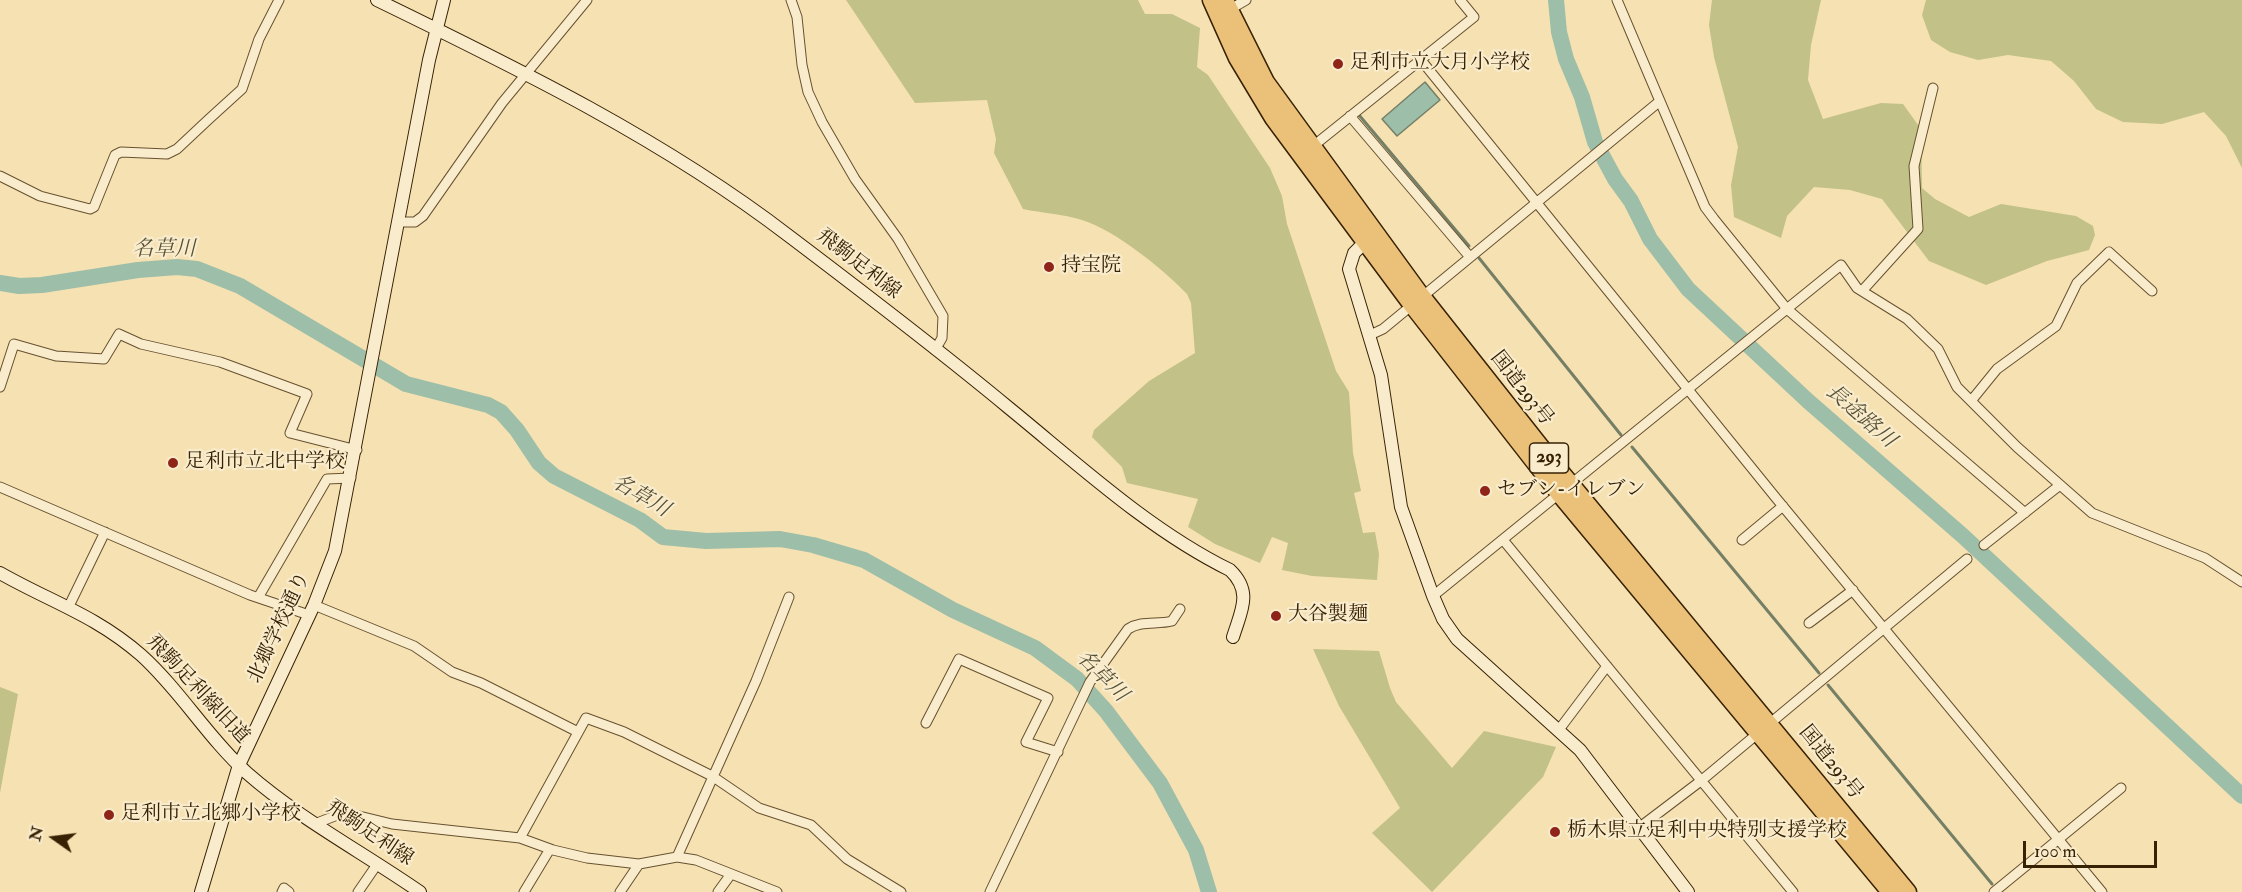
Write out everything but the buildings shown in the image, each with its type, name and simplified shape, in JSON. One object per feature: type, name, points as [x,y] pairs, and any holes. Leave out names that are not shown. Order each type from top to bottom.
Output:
[{"type":"highway","name":"国道293号","points":[[1221,6],[1266,82],[1416,299]]},
{"type":"highway","name":"国道293号","points":[[1221,6],[1237,58],[1273,118],[1365,242],[1416,299],[1566,490],[1764,727],[1908,892]]},
{"type":"highway","name":"国道293号","points":[[1764,727],[1890,892]]},
{"type":"main road","name":"飛駒足利線","points":[[377,0],[592,110],[708,177],[788,235],[1148,519],[1230,570],[1240,580],[1244,591],[1233,637]]},
{"type":"main road","points":[[399,222],[436,30],[444,0]]},
{"type":"main road","name":"北郷学校通り","points":[[201,892],[239,765],[312,610],[335,551],[357,450],[399,222]]},
{"type":"main road","points":[[1365,242],[1354,253],[1349,269],[1381,375],[1401,507],[1443,619],[1457,639],[1593,765],[1688,892]]},
{"type":"main road","name":"飛駒足利線旧道","points":[[0,573],[69,606],[120,638],[154,667],[239,765]]},
{"type":"main road","name":"飛駒足利線","points":[[239,765],[258,782],[420,892]]},
{"type":"street","points":[[0,176],[40,196],[90,209],[94,207],[115,155],[121,152],[158,155],[177,149],[242,89],[259,39],[279,0]]},
{"type":"street","points":[[399,222],[415,222],[423,216],[524,75],[587,0]]},
{"type":"street","points":[[791,0],[797,17],[802,65],[808,92],[855,180],[898,239],[943,316],[942,338],[936,350]]},
{"type":"street","points":[[1221,6],[1246,0]]},
{"type":"street","points":[[1312,147],[1474,17],[1460,0]]},
{"type":"street","points":[[1617,0],[1705,207],[1787,309],[2025,513]]},
{"type":"street","points":[[1420,60],[1535,204],[2102,892]]},
{"type":"street","points":[[1863,291],[1918,229],[1914,166],[1933,88]]},
{"type":"street","points":[[1370,335],[1383,329],[1416,299],[1660,101]]},
{"type":"street","points":[[1350,116],[1470,256]]},
{"type":"street","points":[[1971,400],[1997,369],[2056,326],[2077,284],[2109,252],[2152,291]]},
{"type":"street","points":[[1433,596],[1504,541],[1841,265],[1857,288],[1907,320],[1938,349],[1957,387],[2017,447],[2092,513],[2205,558],[2242,582]]},
{"type":"street","points":[[0,387],[14,344],[56,356],[104,359],[119,334],[141,344],[220,362],[307,394],[290,433],[357,450]]},
{"type":"street","points":[[259,596],[327,479],[351,478]]},
{"type":"street","points":[[1984,545],[2060,485]]},
{"type":"street","points":[[0,487],[250,595],[312,610],[404,641],[452,672],[481,683],[578,732]]},
{"type":"street","points":[[1742,540],[1783,506]]},
{"type":"street","points":[[69,606],[105,532]]},
{"type":"street","points":[[1504,541],[1794,892]]},
{"type":"street","points":[[1640,827],[1701,780],[1967,559]]},
{"type":"street","points":[[1809,623],[1853,590]]},
{"type":"street","points":[[677,857],[756,681],[789,597]]},
{"type":"street","points":[[990,892],[1090,682],[1128,629],[1136,623],[1162,624],[1172,621],[1180,609]]},
{"type":"street","points":[[926,723],[958,659],[1048,698],[1026,742],[1058,752]]},
{"type":"street","points":[[1558,731],[1607,666]]},
{"type":"street","points":[[520,838],[586,718],[624,732],[712,776],[759,807],[810,825],[847,859],[901,892]]},
{"type":"street","points":[[1994,892],[2121,788]]},
{"type":"street","points":[[317,823],[340,814],[392,824],[520,838],[550,849],[587,858],[639,864],[677,857],[696,860],[777,892]]},
{"type":"street","points":[[524,892],[550,849]]},
{"type":"street","points":[[358,892],[378,863]]},
{"type":"street","points":[[620,892],[639,864]]},
{"type":"street","points":[[718,892],[731,874]]},
{"type":"street","points":[[282,892],[284,888],[289,892]]},
{"type":"shaded area","points":[[846,0],[1138,0],[1145,14],[1172,14],[1200,28],[1197,67],[1208,75],[1270,168],[1282,196],[1287,224],[1336,371],[1349,392],[1353,453],[1361,491],[1354,493],[1363,533],[1375,532],[1379,554],[1377,580],[1312,576],[1282,570],[1288,543],[1272,537],[1260,563],[1215,544],[1188,527],[1198,499],[1127,483],[1122,467],[1092,437],[1094,430],[1149,381],[1195,353],[1191,303],[1187,294],[1138,251],[1109,232],[1082,220],[1023,209],[994,153],[996,139],[987,100],[915,103]]},
{"type":"shaded area","points":[[1712,0],[1821,0],[1811,45],[1808,80],[1823,119],[1881,103],[1903,104],[1921,129],[1922,188],[1935,199],[1969,217],[2001,204],[2076,216],[2093,226],[2095,235],[2089,250],[2047,261],[1986,285],[1929,261],[1882,199],[1850,190],[1814,187],[1787,216],[1781,238],[1734,217],[1731,185],[1738,147],[1714,57],[1709,25]]},
{"type":"shaded area","points":[[1926,0],[2242,0],[2242,168],[2226,136],[2204,112],[2162,124],[2123,122],[2096,109],[2074,81],[2051,61],[2008,55],[1978,60],[1950,52],[1931,40],[1922,15]]},
{"type":"shaded area","points":[[1425,82],[1440,100],[1397,136],[1382,119]]},
{"type":"shaded area","points":[[1313,649],[1379,651],[1396,702],[1452,768],[1484,731],[1556,747],[1543,777],[1432,892],[1372,833],[1400,808],[1339,706]]},
{"type":"shaded area","points":[[0,687],[18,694],[0,793]]},
{"type":"waterway","name":"長途路川","points":[[1556,0],[1559,32],[1566,59],[1582,97],[1595,142],[1615,179],[1631,201],[1650,239],[1688,289],[1808,401],[1963,536],[2242,796]]},
{"type":"waterway","points":[[1359,115],[1469,246]]},
{"type":"waterway","points":[[1479,258],[1621,435]]},
{"type":"waterway","name":"名草川","points":[[0,283],[19,286],[42,285],[138,270],[177,267],[197,269],[240,286],[406,384],[488,405],[501,412],[517,430],[539,463],[554,476],[640,520],[663,537],[706,541],[780,539],[813,545],[864,560],[953,610],[1035,648],[1077,679],[1106,711],[1160,783],[1196,850],[1209,892]]},
{"type":"waterway","points":[[1632,447],[1819,673]]},
{"type":"waterway","points":[[1828,685],[1992,884]]},
{"type":"place","name":"足利市立大月小学校","points":[[1338,64]]},
{"type":"place","name":"持宝院","points":[[1049,267]]},
{"type":"place","name":"足利市立北中学校","points":[[173,463]]},
{"type":"place","name":"セブン-イレブン","points":[[1485,491]]},
{"type":"place","name":"大谷製麺","points":[[1276,616]]},
{"type":"place","name":"足利市立北郷小学校","points":[[109,815]]},
{"type":"place","name":"栃木県立足利中央特別支援学校","points":[[1555,832]]}]
